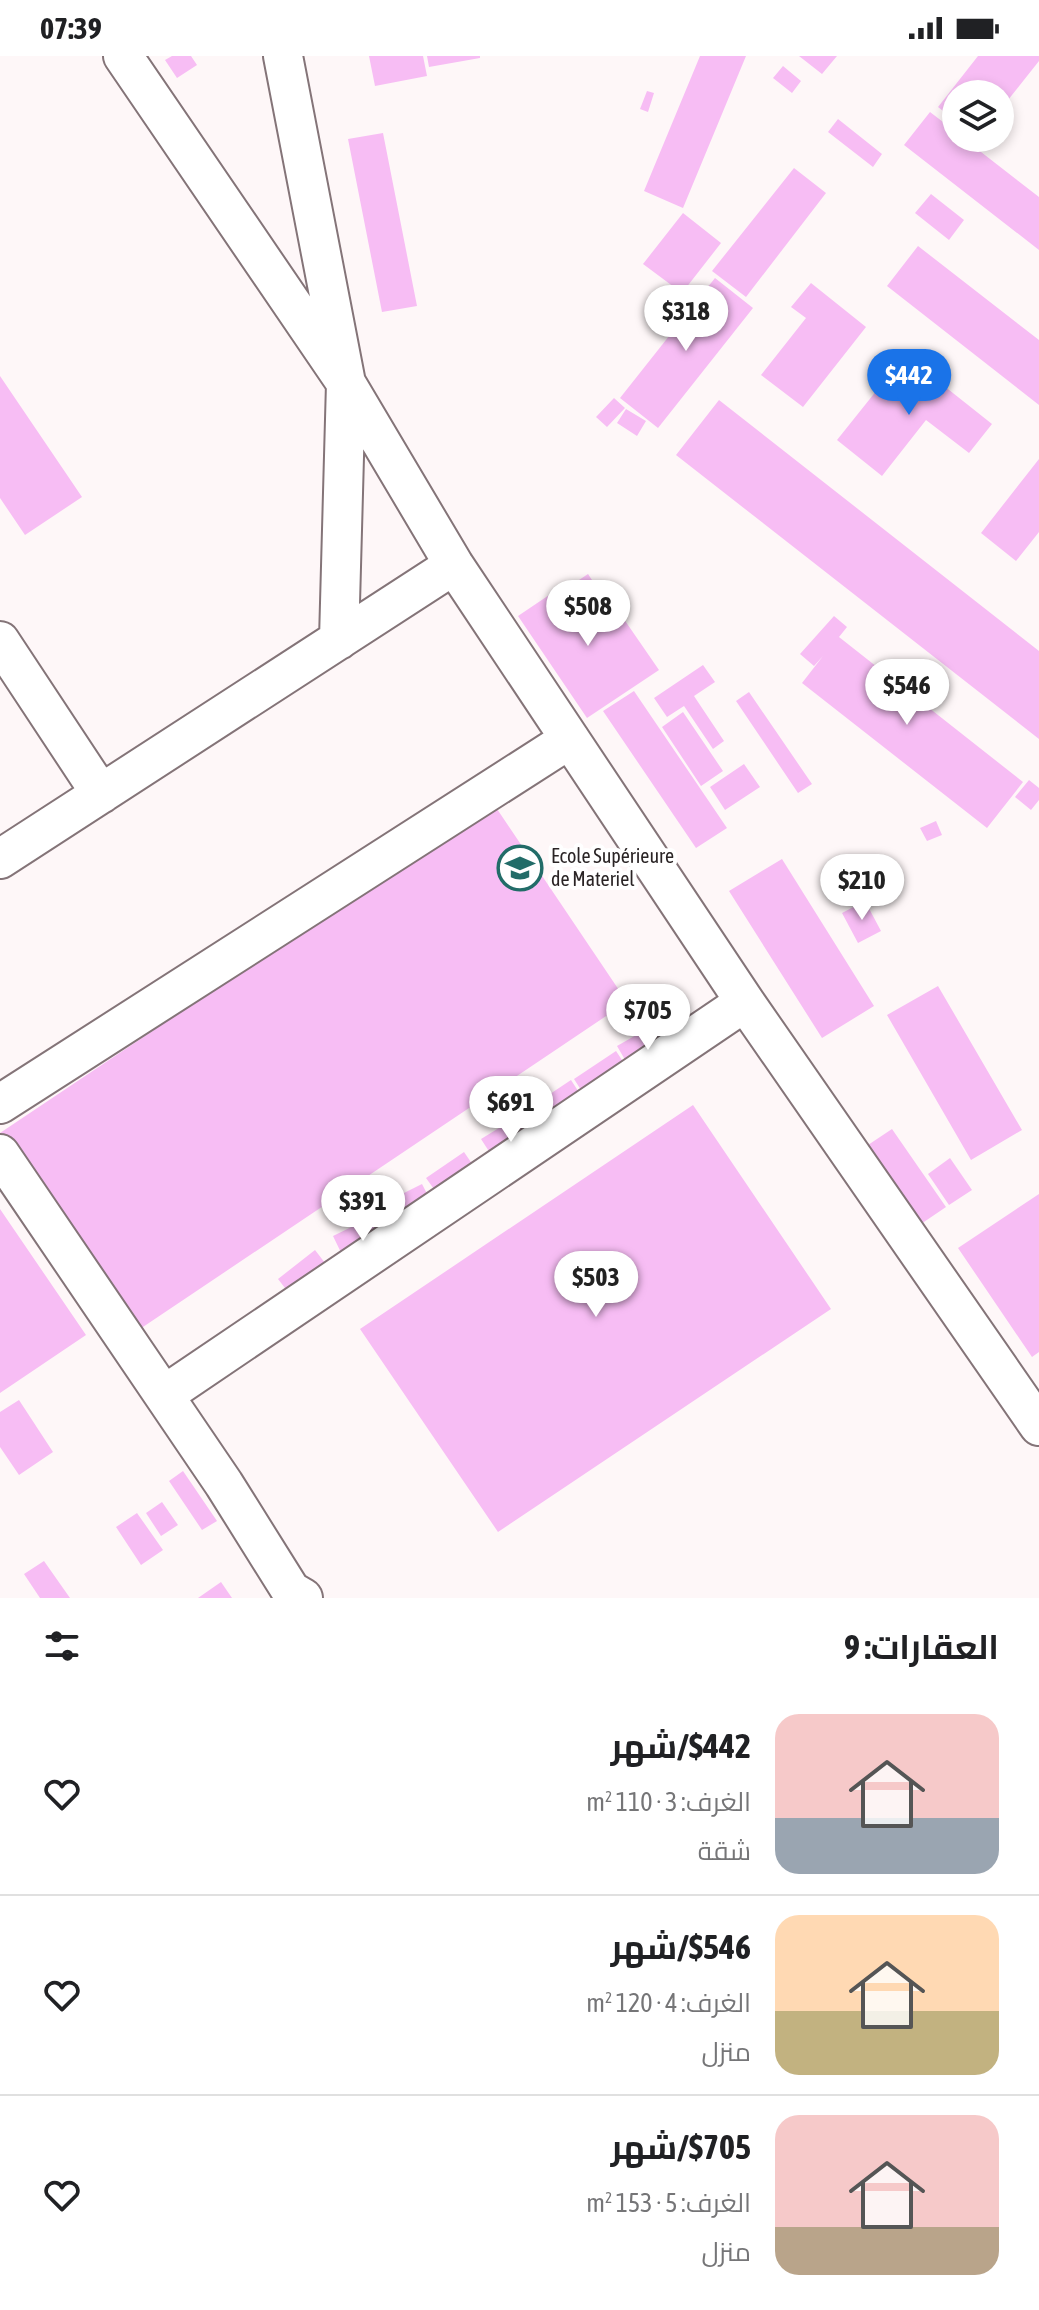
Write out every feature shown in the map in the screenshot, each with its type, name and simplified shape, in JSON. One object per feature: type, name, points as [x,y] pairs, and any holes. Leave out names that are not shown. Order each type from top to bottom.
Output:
[{"type":"street","points":[[123,56],[346,383],[454,565],[745,1002],[1039,1426]]},
{"type":"street","points":[[283,56],[346,383],[339,640]]},
{"type":"street","points":[[0,859],[454,565]]},
{"type":"street","points":[[0,641],[101,794]]},
{"type":"street","points":[[0,1104],[570,739]]},
{"type":"street","points":[[164,1395],[745,1002]]},
{"type":"street","points":[[0,1154],[224,1484],[291,1591],[303,1598]]},
{"type":"building","points":[[172,56],[191,56],[197,65],[177,78],[165,60]]},
{"type":"building","points":[[369,56],[423,56],[427,76],[375,86]]},
{"type":"building","points":[[427,56],[480,56],[480,58],[429,67]]},
{"type":"building","points":[[700,56],[746,56],[683,208],[644,191]]},
{"type":"building","points":[[799,56],[837,56],[822,74]]},
{"type":"building","points":[[978,56],[1039,56],[1039,61],[1014,92],[1014,80],[959,80]]},
{"type":"building","points":[[783,66],[801,81],[792,93],[773,78]]},
{"type":"building","points":[[647,91],[654,93],[648,112],[640,109]]},
{"type":"building","points":[[930,112],[942,121],[942,152],[981,152],[1039,197],[1039,250],[904,145]]},
{"type":"building","points":[[838,119],[882,154],[873,167],[828,132]]},
{"type":"building","points":[[383,133],[417,306],[382,312],[348,139]]},
{"type":"building","points":[[794,168],[826,193],[746,297],[712,271]]},
{"type":"building","points":[[931,194],[964,220],[949,240],[915,213]]},
{"type":"building","points":[[683,213],[721,243],[682,293],[643,264]]},
{"type":"building","points":[[918,246],[1039,340],[1039,405],[887,286]]},
{"type":"building","points":[[715,278],[753,308],[658,428],[620,398]]},
{"type":"building","points":[[811,283],[866,327],[803,407],[761,375],[806,318],[791,307]]},
{"type":"building","points":[[905,355],[992,424],[969,453],[926,420],[882,476],[837,440]]},
{"type":"building","points":[[0,376],[82,497],[25,535],[0,498]]},
{"type":"building","points":[[614,398],[625,408],[607,427],[596,417]]},
{"type":"building","points":[[719,400],[1039,651],[1039,739],[676,455]]},
{"type":"building","points":[[626,409],[646,421],[637,436],[617,423]]},
{"type":"building","points":[[1039,459],[1039,532],[1016,561],[981,533]]},
{"type":"building","points":[[588,574],[598,589],[574,605],[591,631],[619,612],[659,670],[587,718],[518,616],[561,587],[564,590]]},
{"type":"building","points":[[834,616],[847,627],[839,637],[1023,782],[987,828],[802,683],[823,656],[814,666],[800,654]]},
{"type":"building","points":[[703,665],[715,682],[694,696],[724,741],[713,749],[684,706],[667,717],[654,698]]},
{"type":"building","points":[[634,691],[727,828],[696,848],[603,711]]},
{"type":"building","points":[[749,692],[812,784],[798,793],[736,701]]},
{"type":"building","points":[[683,712],[723,771],[701,786],[662,727]]},
{"type":"building","points":[[744,764],[760,787],[725,810],[710,787]]},
{"type":"building","points":[[1029,780],[1039,788],[1039,800],[1031,810],[1015,797]]},
{"type":"building","points":[[493,803],[627,1002],[134,1333],[0,1133]]},
{"type":"building","points":[[936,821],[942,835],[927,841],[920,828]]},
{"type":"building","points":[[782,859],[874,1006],[822,1038],[729,891]]},
{"type":"building","points":[[865,901],[881,931],[858,943],[842,913]]},
{"type":"building","points":[[938,986],[1022,1130],[971,1160],[887,1015]]},
{"type":"building","points":[[659,1022],[680,1058],[638,1082],[617,1046]]},
{"type":"building","points":[[616,1051],[638,1084],[595,1112],[574,1079]]},
{"type":"building","points":[[571,1080],[593,1114],[552,1142],[529,1108]]},
{"type":"building","points":[[693,1105],[831,1309],[498,1532],[360,1329]]},
{"type":"building","points":[[520,1115],[542,1148],[503,1173],[481,1139]]},
{"type":"building","points":[[892,1129],[946,1207],[918,1226],[865,1147]]},
{"type":"building","points":[[464,1152],[486,1184],[449,1210],[426,1178]]},
{"type":"building","points":[[950,1158],[972,1190],[949,1205],[928,1174]]},
{"type":"building","points":[[422,1184],[440,1219],[399,1240],[380,1205]]},
{"type":"building","points":[[1039,1194],[1039,1352],[1032,1357],[958,1248]]},
{"type":"building","points":[[0,1209],[86,1335],[0,1393]]},
{"type":"building","points":[[376,1215],[393,1250],[350,1271],[333,1236]]},
{"type":"building","points":[[315,1250],[339,1281],[302,1310],[278,1279]]},
{"type":"building","points":[[19,1400],[53,1452],[19,1475],[0,1447],[0,1412]]},
{"type":"building","points":[[183,1471],[217,1521],[202,1530],[169,1481]]},
{"type":"building","points":[[162,1502],[178,1525],[161,1536],[146,1513]]},
{"type":"building","points":[[137,1513],[163,1550],[141,1565],[116,1527]]},
{"type":"building","points":[[44,1561],[70,1598],[40,1598],[24,1574]]},
{"type":"building","points":[[221,1582],[232,1598],[198,1598]]},
{"type":"place","name":"Ecole Supérieure de Materiel","points":[[520,868]]}]
